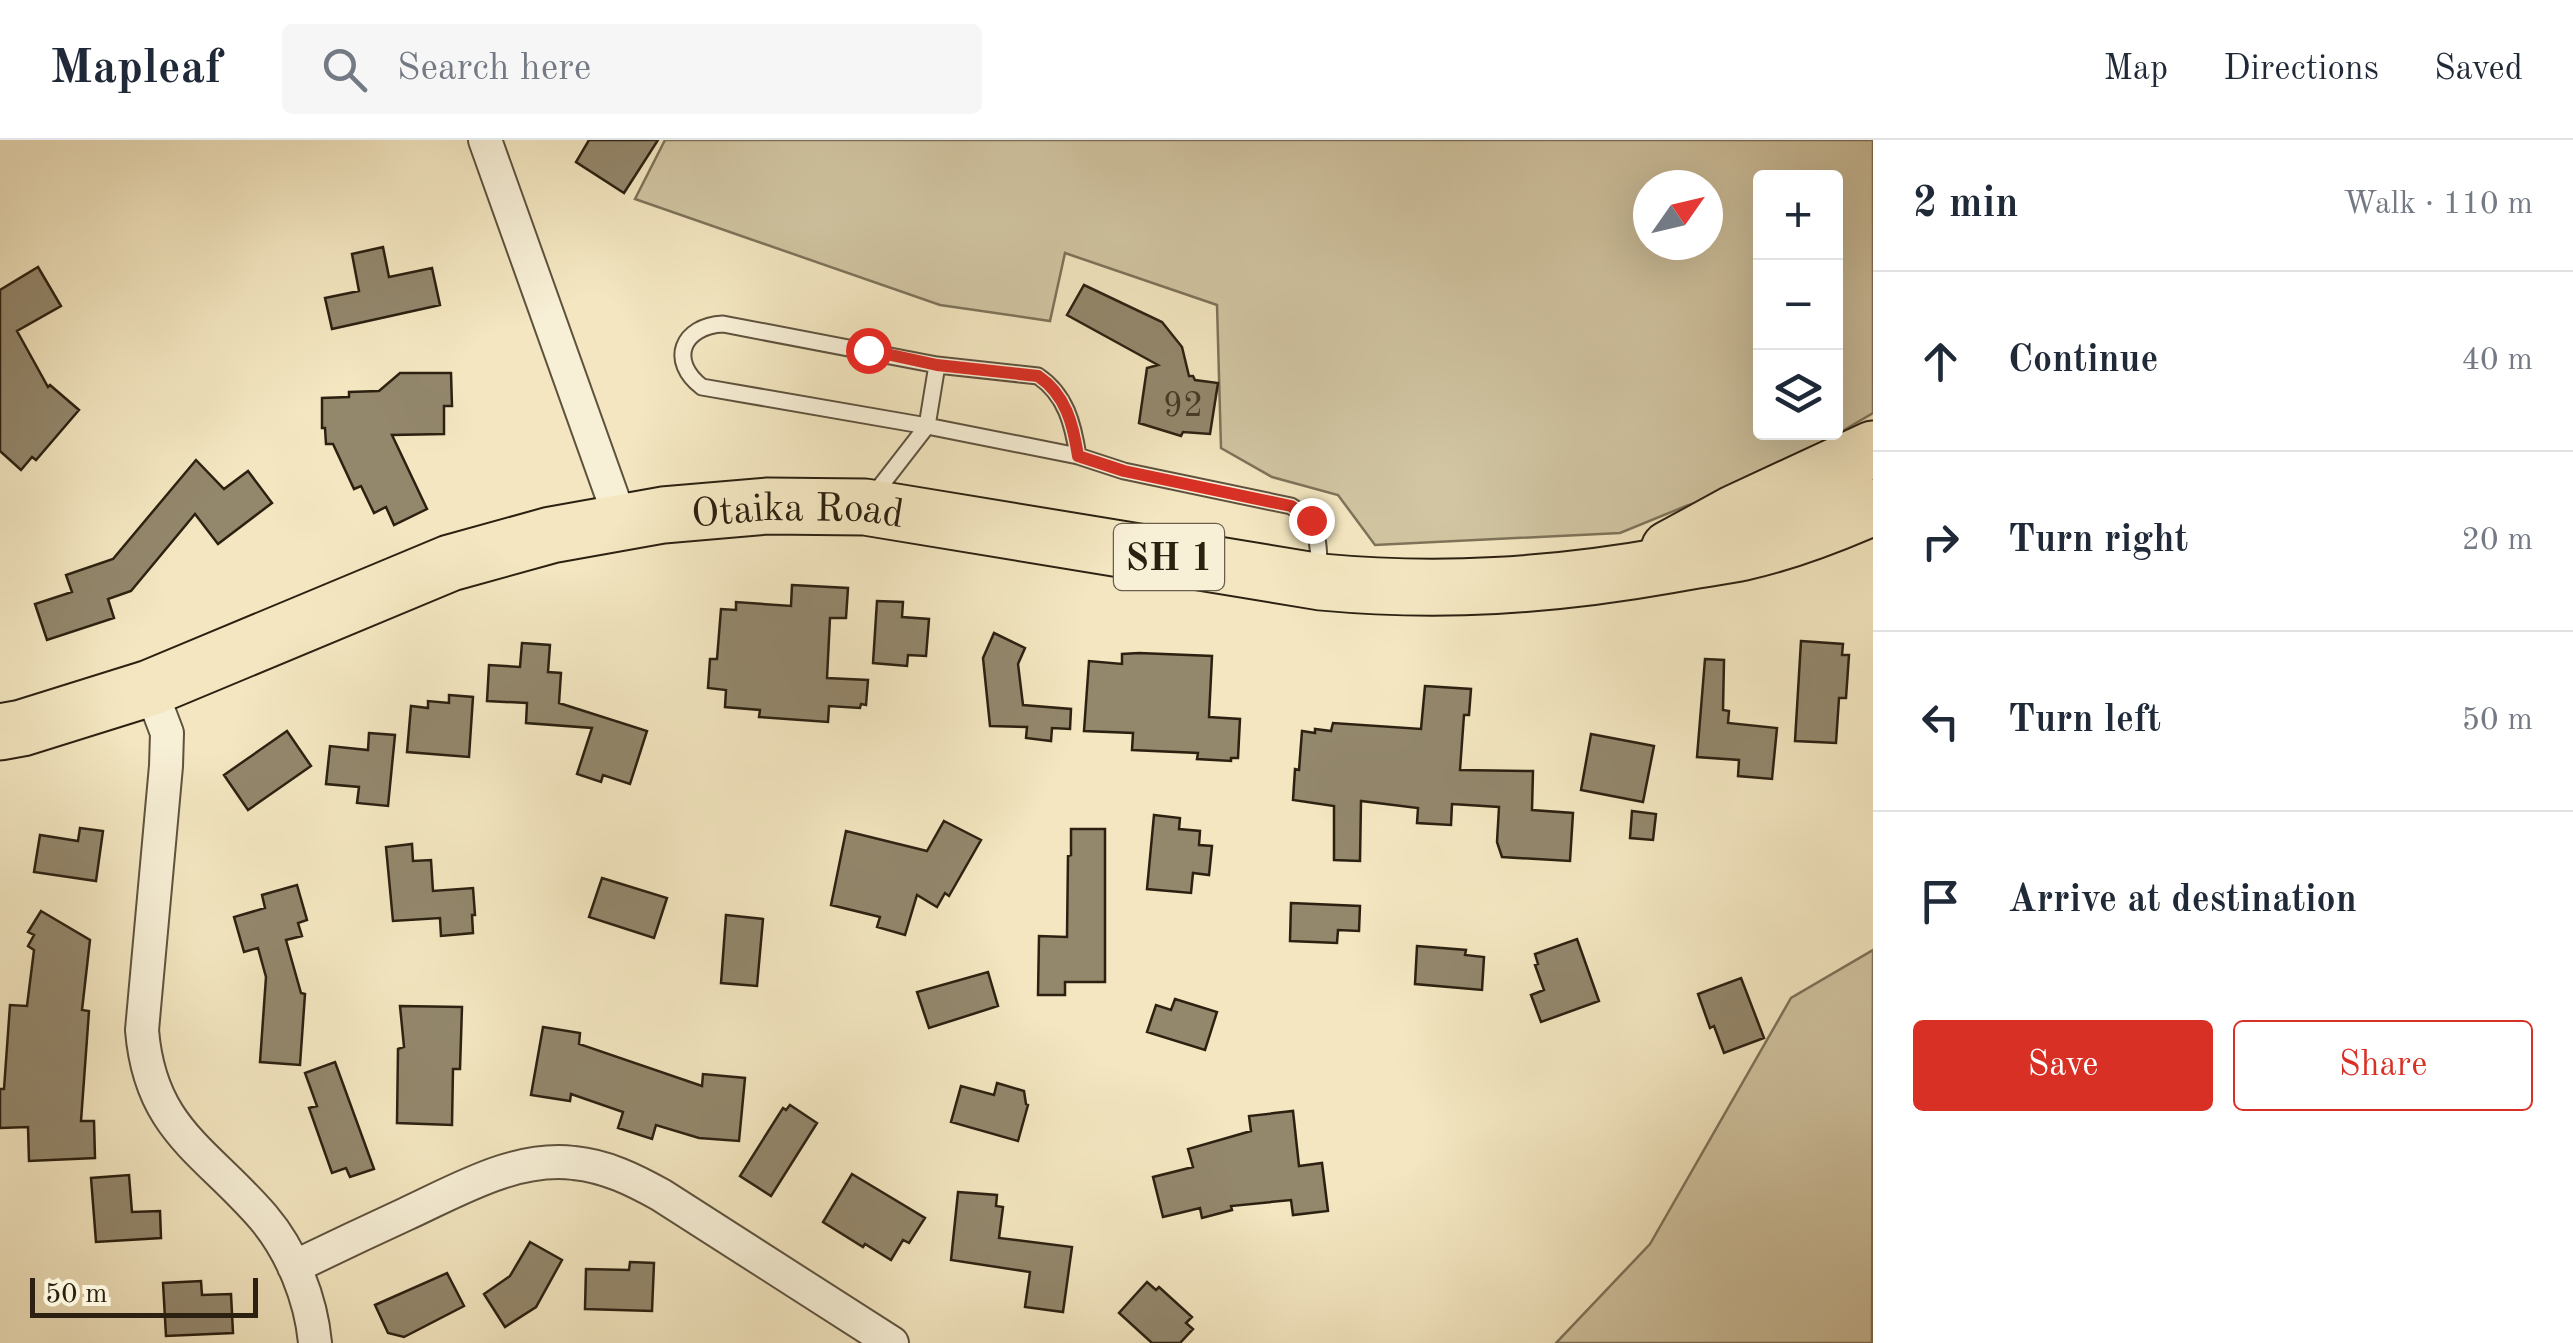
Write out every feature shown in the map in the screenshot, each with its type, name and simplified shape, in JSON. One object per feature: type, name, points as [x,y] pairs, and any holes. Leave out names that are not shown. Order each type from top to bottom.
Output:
[{"type":"highway","name":"Otaika Road","points":[[1627,572],[1735,513],[1873,449]]},
{"type":"highway","name":"Otaika Road","points":[[0,732],[150,688],[450,563],[514,544],[664,515],[768,506],[864,507],[1321,582],[1380,587],[1485,587],[1563,582],[1746,551],[1873,507]]},
{"type":"street","points":[[484,140],[621,521]]},
{"type":"street","points":[[150,688],[167,733],[142,1030],[144,1055],[167,1116],[188,1143],[264,1219],[294,1266],[306,1298],[315,1343]]},
{"type":"street","points":[[294,1266],[474,1182],[511,1169],[574,1162],[630,1177],[892,1343]]},
{"type":"lane","points":[[1078,456],[1066,406],[1052,385],[1038,376],[937,365],[723,324],[695,330],[686,340],[684,368],[702,387],[1078,456],[1124,471],[1291,506],[1311,520],[1317,533],[1321,582]]},
{"type":"lane","points":[[864,507],[926,426],[937,365]]},
{"type":"shaded area","points":[[665,140],[1873,140],[1873,413],[1843,431],[1843,170],[1753,170],[1753,440],[1827,440],[1727,493],[1620,533],[1375,545],[1338,495],[1272,477],[1221,448],[1217,305],[1065,253],[1050,321],[940,305],[635,199]]},
{"type":"shaded area","points":[[1873,950],[1872,1343],[1556,1343],[1650,1244],[1791,998]]},
{"type":"building","points":[[589,140],[658,140],[624,193],[576,162]]},
{"type":"building","points":[[383,247],[389,277],[432,268],[440,305],[332,329],[325,298],[359,291],[352,254]]},
{"type":"building","points":[[38,267],[61,306],[17,331],[48,387],[79,410],[36,460],[32,457],[21,470],[0,451],[0,290]]},
{"type":"building","points":[[1084,285],[1162,322],[1182,347],[1189,376],[1218,383],[1210,434],[1183,432],[1181,436],[1139,423],[1147,368],[1158,365],[1067,315]]},
{"type":"building","points":[[400,373],[451,373],[452,406],[444,406],[444,434],[392,435],[427,509],[394,525],[386,507],[374,513],[361,486],[354,489],[333,444],[326,444],[322,398],[379,391]]},
{"type":"building","points":[[196,460],[224,489],[248,471],[272,503],[218,544],[195,514],[131,591],[108,599],[114,618],[47,640],[35,604],[72,592],[66,575],[113,559]]},
{"type":"building","points":[[792,585],[848,588],[846,618],[830,618],[827,678],[868,680],[866,705],[829,706],[828,722],[759,717],[760,710],[725,707],[726,690],[708,688],[710,659],[717,659],[721,609],[736,610],[736,602],[791,606]]},
{"type":"building","points":[[877,601],[903,602],[902,617],[929,619],[926,656],[908,655],[907,666],[873,663]]},
{"type":"building","points":[[994,633],[1025,648],[1018,664],[1023,705],[1071,709],[1070,729],[1052,728],[1051,741],[1026,738],[1027,727],[990,726],[983,658]]},
{"type":"building","points":[[1801,641],[1843,644],[1842,655],[1849,655],[1846,698],[1839,698],[1836,743],[1795,741]]},
{"type":"building","points":[[522,643],[550,645],[548,672],[561,673],[559,703],[647,731],[630,784],[603,775],[601,782],[577,774],[592,728],[526,723],[527,703],[487,701],[489,665],[520,667]]},
{"type":"building","points":[[1122,654],[1212,656],[1209,717],[1240,719],[1238,758],[1197,759],[1198,753],[1132,750],[1133,733],[1084,731],[1089,661],[1122,664]]},
{"type":"building","points":[[1705,659],[1724,660],[1723,710],[1729,711],[1728,723],[1777,728],[1772,779],[1738,776],[1739,760],[1697,757]]},
{"type":"building","points":[[1425,686],[1471,689],[1469,715],[1464,715],[1460,770],[1533,771],[1532,810],[1573,813],[1570,861],[1502,857],[1497,842],[1499,807],[1452,804],[1451,825],[1417,823],[1418,808],[1361,801],[1360,861],[1334,860],[1334,806],[1293,800],[1302,731],[1331,731],[1333,723],[1421,729]]},
{"type":"building","points":[[449,695],[473,697],[469,757],[407,752],[411,706],[428,708],[428,701],[449,703]]},
{"type":"building","points":[[287,731],[311,766],[248,810],[224,775]]},
{"type":"building","points":[[369,733],[395,735],[388,806],[357,803],[359,787],[326,784],[330,746],[368,750]]},
{"type":"building","points":[[1591,734],[1654,746],[1643,802],[1581,790]]},
{"type":"building","points":[[1632,811],[1656,814],[1653,840],[1630,838]]},
{"type":"building","points":[[1154,815],[1180,818],[1179,829],[1200,831],[1199,845],[1212,846],[1209,875],[1193,873],[1191,893],[1147,889]]},
{"type":"building","points":[[944,821],[981,840],[949,896],[945,893],[937,907],[917,895],[905,935],[877,927],[880,917],[831,905],[846,831],[927,851]]},
{"type":"building","points":[[80,828],[103,831],[96,881],[34,872],[40,835],[78,841]]},
{"type":"building","points":[[1071,829],[1105,829],[1105,982],[1065,982],[1065,995],[1038,995],[1039,936],[1067,937]]},
{"type":"building","points":[[412,844],[413,861],[431,860],[433,891],[473,888],[473,933],[441,936],[440,918],[393,921],[386,847]]},
{"type":"building","points":[[602,878],[667,898],[654,938],[589,917]]},
{"type":"building","points":[[297,885],[307,920],[298,923],[302,936],[286,940],[301,993],[305,994],[300,1065],[260,1062],[266,977],[258,948],[244,952],[234,917],[265,908],[262,895]]},
{"type":"building","points":[[1291,903],[1360,906],[1359,931],[1338,930],[1337,943],[1290,941]]},
{"type":"building","points":[[41,911],[90,940],[82,1010],[89,1011],[81,1121],[94,1121],[95,1158],[29,1161],[28,1127],[0,1128],[0,1089],[4,1089],[10,1005],[27,1006],[34,950],[28,946],[34,935],[28,932]]},
{"type":"building","points":[[726,915],[763,919],[757,986],[721,983]]},
{"type":"building","points":[[1577,939],[1599,1001],[1541,1022],[1531,995],[1544,990],[1535,954]]},
{"type":"building","points":[[1417,946],[1466,950],[1465,955],[1484,957],[1482,990],[1415,984]]},
{"type":"building","points":[[988,972],[998,1006],[929,1028],[917,992]]},
{"type":"building","points":[[1741,978],[1764,1038],[1724,1053],[1698,994]]},
{"type":"building","points":[[1175,999],[1217,1012],[1205,1050],[1147,1032],[1156,1005],[1171,1010]]},
{"type":"building","points":[[400,1006],[462,1007],[460,1069],[453,1069],[452,1125],[397,1123],[398,1049],[404,1047]]},
{"type":"building","points":[[543,1027],[580,1033],[579,1044],[702,1086],[703,1074],[745,1078],[739,1141],[699,1138],[656,1125],[652,1139],[618,1128],[623,1112],[571,1094],[570,1101],[531,1095]]},
{"type":"building","points":[[335,1062],[374,1169],[350,1177],[346,1168],[332,1173],[309,1108],[317,1106],[305,1073]]},
{"type":"building","points":[[997,1083],[1024,1091],[1028,1105],[1018,1141],[951,1122],[961,1086],[994,1095]]},
{"type":"building","points":[[790,1105],[817,1123],[771,1196],[740,1176],[783,1108],[786,1110]]},
{"type":"building","points":[[1293,1111],[1299,1166],[1322,1163],[1328,1211],[1293,1215],[1291,1200],[1231,1206],[1232,1210],[1202,1218],[1200,1208],[1163,1217],[1153,1177],[1193,1167],[1188,1149],[1251,1131],[1249,1116]]},
{"type":"building","points":[[852,1174],[925,1218],[909,1243],[903,1240],[891,1260],[823,1222]]},
{"type":"building","points":[[129,1175],[132,1212],[160,1211],[161,1238],[96,1242],[91,1178]]},
{"type":"building","points":[[958,1192],[997,1195],[996,1206],[1003,1207],[999,1238],[1072,1247],[1063,1312],[1025,1307],[1030,1272],[951,1260]]},
{"type":"building","points":[[530,1242],[562,1260],[536,1307],[505,1327],[484,1294],[510,1276]]},
{"type":"building","points":[[630,1262],[654,1263],[652,1311],[585,1309],[586,1269],[629,1270]]},
{"type":"building","points":[[447,1273],[464,1306],[404,1337],[388,1333],[375,1305]]},
{"type":"building","points":[[201,1281],[202,1295],[231,1294],[233,1333],[166,1336],[163,1283]]},
{"type":"building","points":[[1147,1282],[1156,1290],[1159,1287],[1192,1317],[1186,1323],[1193,1329],[1180,1343],[1152,1343],[1119,1313]]},
{"type":"route","points":[[868,350],[937,365],[1038,376],[1052,385],[1066,406],[1078,456],[1124,471],[1291,506],[1311,520]]}]
